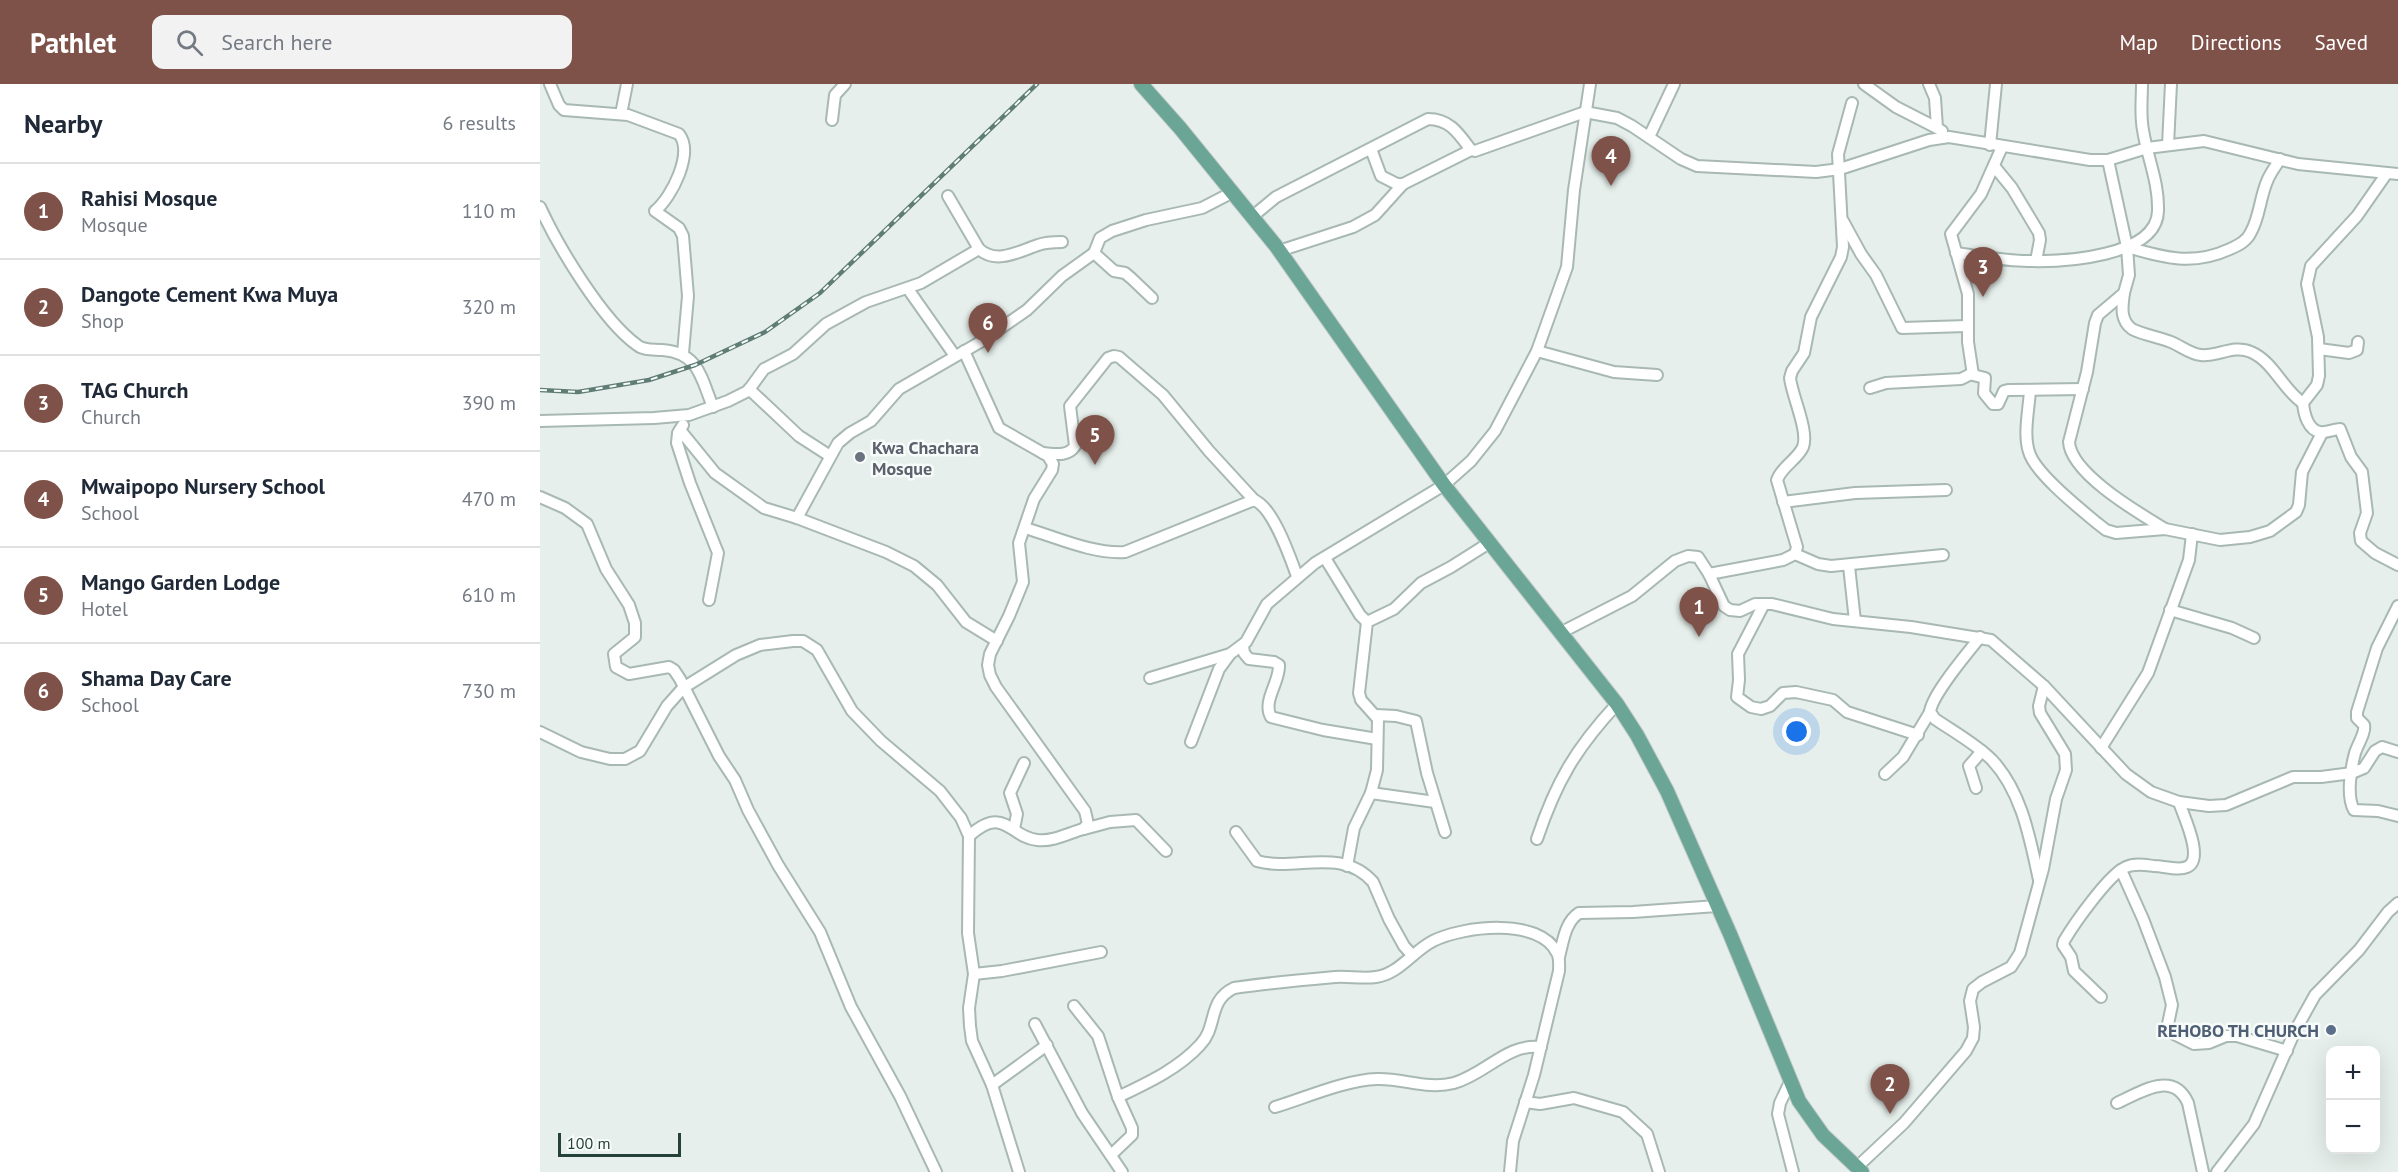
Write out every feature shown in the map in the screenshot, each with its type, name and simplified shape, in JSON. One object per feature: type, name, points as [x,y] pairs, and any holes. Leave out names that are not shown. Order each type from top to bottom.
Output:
[{"type":"main road","points":[[1141,84],[1253,216],[1444,485],[1617,704],[1657,772],[1717,906],[1799,1101],[1816,1127],[1860,1170]]},
{"type":"street","points":[[550,84],[559,105],[564,110],[621,114],[679,134],[684,140],[686,148],[675,187],[655,211],[679,228],[683,236],[688,296],[683,353]]},
{"type":"street","points":[[621,114],[627,84]]},
{"type":"street","points":[[832,120],[835,95],[844,84]]},
{"type":"street","points":[[1150,678],[1230,654],[1243,646],[1267,604],[1297,576],[1444,485],[1471,461],[1495,430],[1537,351],[1567,267],[1590,84]]},
{"type":"street","points":[[1649,137],[1674,84]]},
{"type":"street","points":[[1864,84],[1896,107],[1937,128],[1949,137]]},
{"type":"street","points":[[1929,84],[1935,98],[1937,128]]},
{"type":"street","points":[[1996,84],[1994,166],[1982,194],[1952,231],[1951,239],[1968,294],[1967,326],[1973,373],[1975,376],[1985,378],[1983,393],[1993,404],[1998,404],[2004,391],[2008,390],[2083,389]]},
{"type":"street","points":[[1956,253],[2036,261],[2079,258],[2127,248],[2153,230],[2158,212],[2156,180],[2142,127],[2142,84]]},
{"type":"street","points":[[2168,145],[2171,84]]},
{"type":"street","points":[[1795,554],[1796,542],[1777,480],[1782,469],[1801,451],[1804,438],[1790,378],[1804,353],[1811,317],[1841,257],[1843,247],[1838,154],[1852,103]]},
{"type":"street","points":[[1279,251],[1353,227],[1374,215],[1402,184],[1471,150],[1484,150],[1585,112],[1617,118],[1681,159],[1697,166],[1816,172],[1839,169],[1929,140],[1949,137],[2090,160],[2108,160],[2146,148],[2204,141],[2298,164],[2392,174]]},
{"type":"street","points":[[1253,216],[1276,197],[1428,119],[1447,122],[1457,130],[1471,150]]},
{"type":"street","points":[[1371,149],[1381,177],[1396,184],[1402,184]]},
{"type":"street","points":[[2127,248],[2158,256],[2199,260],[2212,257],[2241,244],[2247,240],[2253,228],[2268,179],[2280,159]]},
{"type":"street","points":[[2108,160],[2127,248],[2129,274],[2122,312],[2127,325],[2200,355],[2229,350],[2253,352],[2303,403],[2309,425],[2322,433],[2340,429],[2350,458],[2362,472],[2367,513],[2360,533],[2362,543],[2383,559],[2398,566]]},
{"type":"street","points":[[1994,166],[2009,183],[2039,233],[2036,261]]},
{"type":"street","points":[[2303,403],[2317,385],[2319,376],[2319,349],[2307,284],[2311,266],[2392,174]]},
{"type":"street","points":[[797,518],[838,443],[850,433],[872,421],[899,390],[1027,310],[1062,276],[1094,253],[1100,238],[1112,231],[1146,220],[1202,208],[1233,192]]},
{"type":"street","points":[[948,196],[979,249],[989,255],[1007,256],[1042,244],[1062,242]]},
{"type":"street","points":[[540,207],[554,238],[619,329],[638,346],[649,350],[683,353],[695,365],[713,407]]},
{"type":"street","points":[[1840,215],[1861,254],[1876,275],[1902,328],[1967,326]]},
{"type":"street","points":[[540,421],[654,418],[689,415],[713,407],[738,397],[749,389],[764,369],[793,354],[821,328],[866,302],[908,289],[979,249]]},
{"type":"street","points":[[1094,253],[1114,271],[1125,273],[1152,298]]},
{"type":"street","points":[[908,289],[959,353],[999,428],[1051,459],[1052,470],[1034,499],[1019,543],[1023,582],[990,654],[988,665],[990,675],[1002,696],[1085,811],[1088,824],[1083,829]]},
{"type":"street","points":[[2124,293],[2098,315],[2083,389],[2068,442],[2072,456],[2096,481],[2116,498],[2165,529]]},
{"type":"street","points":[[2319,349],[2351,353],[2357,350],[2358,342]]},
{"type":"street","points":[[1537,351],[1614,372],[1657,375]]},
{"type":"street","points":[[1043,453],[1065,454],[1076,446],[1070,406],[1108,358],[1119,357],[1163,395],[1209,451],[1254,500],[1258,501],[1278,532],[1297,576]]},
{"type":"street","points":[[1869,388],[1886,384],[1961,379],[1973,373]]},
{"type":"street","points":[[749,389],[800,436],[830,456]]},
{"type":"street","points":[[2030,390],[2027,442],[2033,461],[2048,478],[2106,530],[2116,533],[2165,529],[2206,539],[2234,540],[2270,531],[2290,518],[2300,505],[2302,472],[2322,433]]},
{"type":"street","points":[[689,415],[680,430],[677,443],[718,553],[709,600]]},
{"type":"street","points":[[680,430],[715,473],[764,508],[886,552],[914,566],[937,585],[966,622],[997,641]]},
{"type":"street","points":[[1783,502],[1855,493],[1946,490]]},
{"type":"street","points":[[540,497],[565,508],[587,524],[606,569],[634,615],[637,631],[635,637],[614,654],[616,667],[629,674],[669,667],[674,670],[719,756],[735,780],[748,810],[778,865],[820,932],[850,1007],[908,1111],[936,1172]]},
{"type":"street","points":[[1025,528],[1088,547],[1125,552],[1254,500]]},
{"type":"street","points":[[2101,748],[2148,673],[2189,560],[2192,534]]},
{"type":"street","points":[[1367,622],[1394,609],[1420,583],[1489,543]]},
{"type":"street","points":[[1795,554],[1818,564],[1849,566],[1943,555]]},
{"type":"street","points":[[1709,574],[1783,560],[1795,554]]},
{"type":"street","points":[[1560,633],[1632,596],[1675,561],[1688,556],[1698,557],[1724,606],[1730,610],[1740,611],[1748,606],[1764,604],[1794,608],[1833,619],[1980,637],[1999,645],[2044,686],[2101,748],[2139,784],[2151,792],[2179,802],[2209,806],[2226,805],[2293,777],[2321,777],[2352,773],[2364,768],[2375,751],[2382,747],[2398,752]]},
{"type":"street","points":[[1325,558],[1360,615],[1367,622]]},
{"type":"street","points":[[1849,566],[1856,621]]},
{"type":"street","points":[[1764,604],[1738,654],[1739,680],[1736,694],[1739,700],[1751,707],[1761,709],[1770,706],[1783,693],[1803,693],[1833,700],[1847,712],[1918,735]]},
{"type":"street","points":[[2398,606],[2377,648],[2357,712],[2357,718],[2364,729],[2352,773],[2353,809],[2378,811],[2398,816]]},
{"type":"street","points":[[2170,610],[2232,628],[2254,638]]},
{"type":"street","points":[[1347,866],[1354,828],[1371,792],[1377,770],[1376,716],[1361,700],[1359,693],[1367,622]]},
{"type":"street","points":[[1885,774],[1904,757],[1918,735],[1932,704],[1980,637]]},
{"type":"street","points":[[540,732],[581,752],[610,759],[625,759],[640,751],[667,706],[683,688],[724,661],[760,645],[794,641],[810,644],[822,657],[852,711],[881,741],[940,791],[960,818],[969,836],[968,933],[974,974],[969,1008],[972,1041],[992,1085],[1019,1172]]},
{"type":"street","points":[[1243,646],[1246,657],[1249,659],[1274,662],[1279,665],[1279,673],[1268,706],[1271,717],[1323,730],[1377,739]]},
{"type":"street","points":[[1191,742],[1219,669],[1230,654]]},
{"type":"street","points":[[1860,1170],[1970,1046],[1974,1027],[1971,992],[1975,987],[2005,971],[2017,960],[2039,882],[2066,764],[2062,748],[2040,713],[2039,706],[2044,686]]},
{"type":"street","points":[[1537,839],[1548,804],[1564,773],[1589,734],[1617,704]]},
{"type":"street","points":[[1930,712],[1935,719],[1982,751],[1999,768],[2016,798],[2026,826],[2039,882]]},
{"type":"street","points":[[1376,716],[1403,717],[1416,721],[1435,802],[1445,832]]},
{"type":"street","points":[[1976,788],[1969,766],[1982,751]]},
{"type":"street","points":[[1014,828],[1017,814],[1010,793],[1024,763]]},
{"type":"street","points":[[1371,792],[1435,802]]},
{"type":"street","points":[[2102,997],[2074,971],[2063,943],[2082,913],[2121,870],[2134,865],[2175,868],[2190,864],[2194,844],[2179,802]]},
{"type":"street","points":[[969,836],[992,823],[1005,824],[1029,838],[1043,840],[1110,822],[1136,820],[1166,851]]},
{"type":"street","points":[[1236,832],[1257,861],[1270,864],[1323,861],[1347,866],[1367,875],[1373,882],[1404,946],[1413,955]]},
{"type":"street","points":[[2121,870],[2165,977],[2172,1005],[2168,1021],[2171,1030],[2184,1041],[2194,1044],[2209,1043],[2226,1036],[2236,1035],[2287,1051]]},
{"type":"street","points":[[2217,1172],[2254,1124],[2306,1009],[2315,995],[2346,960],[2359,950],[2388,912],[2398,903]]},
{"type":"street","points":[[1510,1172],[1513,1141],[1541,1047],[1559,971],[1559,957],[1572,917],[1579,912],[1633,912],[1717,906]]},
{"type":"street","points":[[1118,1097],[1177,1065],[1202,1044],[1219,999],[1224,993],[1234,988],[1337,977],[1374,978],[1393,972],[1434,940],[1456,932],[1503,928],[1520,930],[1538,935],[1552,946],[1559,957]]},
{"type":"street","points":[[974,974],[1002,971],[1101,952]]},
{"type":"street","points":[[1074,1006],[1098,1036],[1118,1097],[1133,1132],[1127,1141],[1111,1155]]},
{"type":"street","points":[[1035,1024],[1082,1113],[1122,1172]]},
{"type":"street","points":[[992,1085],[1047,1045]]},
{"type":"street","points":[[1275,1107],[1351,1083],[1375,1079],[1437,1086],[1454,1083],[1483,1071],[1510,1052],[1530,1046],[1541,1047]]},
{"type":"street","points":[[1790,1083],[1778,1114],[1794,1172]]},
{"type":"street","points":[[2117,1103],[2166,1084],[2183,1093],[2188,1103],[2203,1172]]},
{"type":"street","points":[[1525,1102],[1540,1104],[1574,1098],[1623,1112],[1647,1134],[1659,1172]]},
{"type":"railway","points":[[540,390],[578,392],[649,380],[695,365],[765,332],[820,293],[1037,84]]},
{"type":"place","name":"Mwaipopo Nursery School","points":[[1611,186]]},
{"type":"place","name":"TAG Church","points":[[1983,297]]},
{"type":"place","name":"Shama Day Care","points":[[988,353]]},
{"type":"place","name":"Kwa Chachara Mosque","points":[[860,457]]},
{"type":"place","name":"Mango Garden Lodge","points":[[1095,465]]},
{"type":"place","name":"Rahisi Mosque","points":[[1699,637]]},
{"type":"place","name":"REHOBO TH CHURCH","points":[[2331,1030]]},
{"type":"place","name":"Dangote Cement Kwa Muya","points":[[1890,1114]]}]
